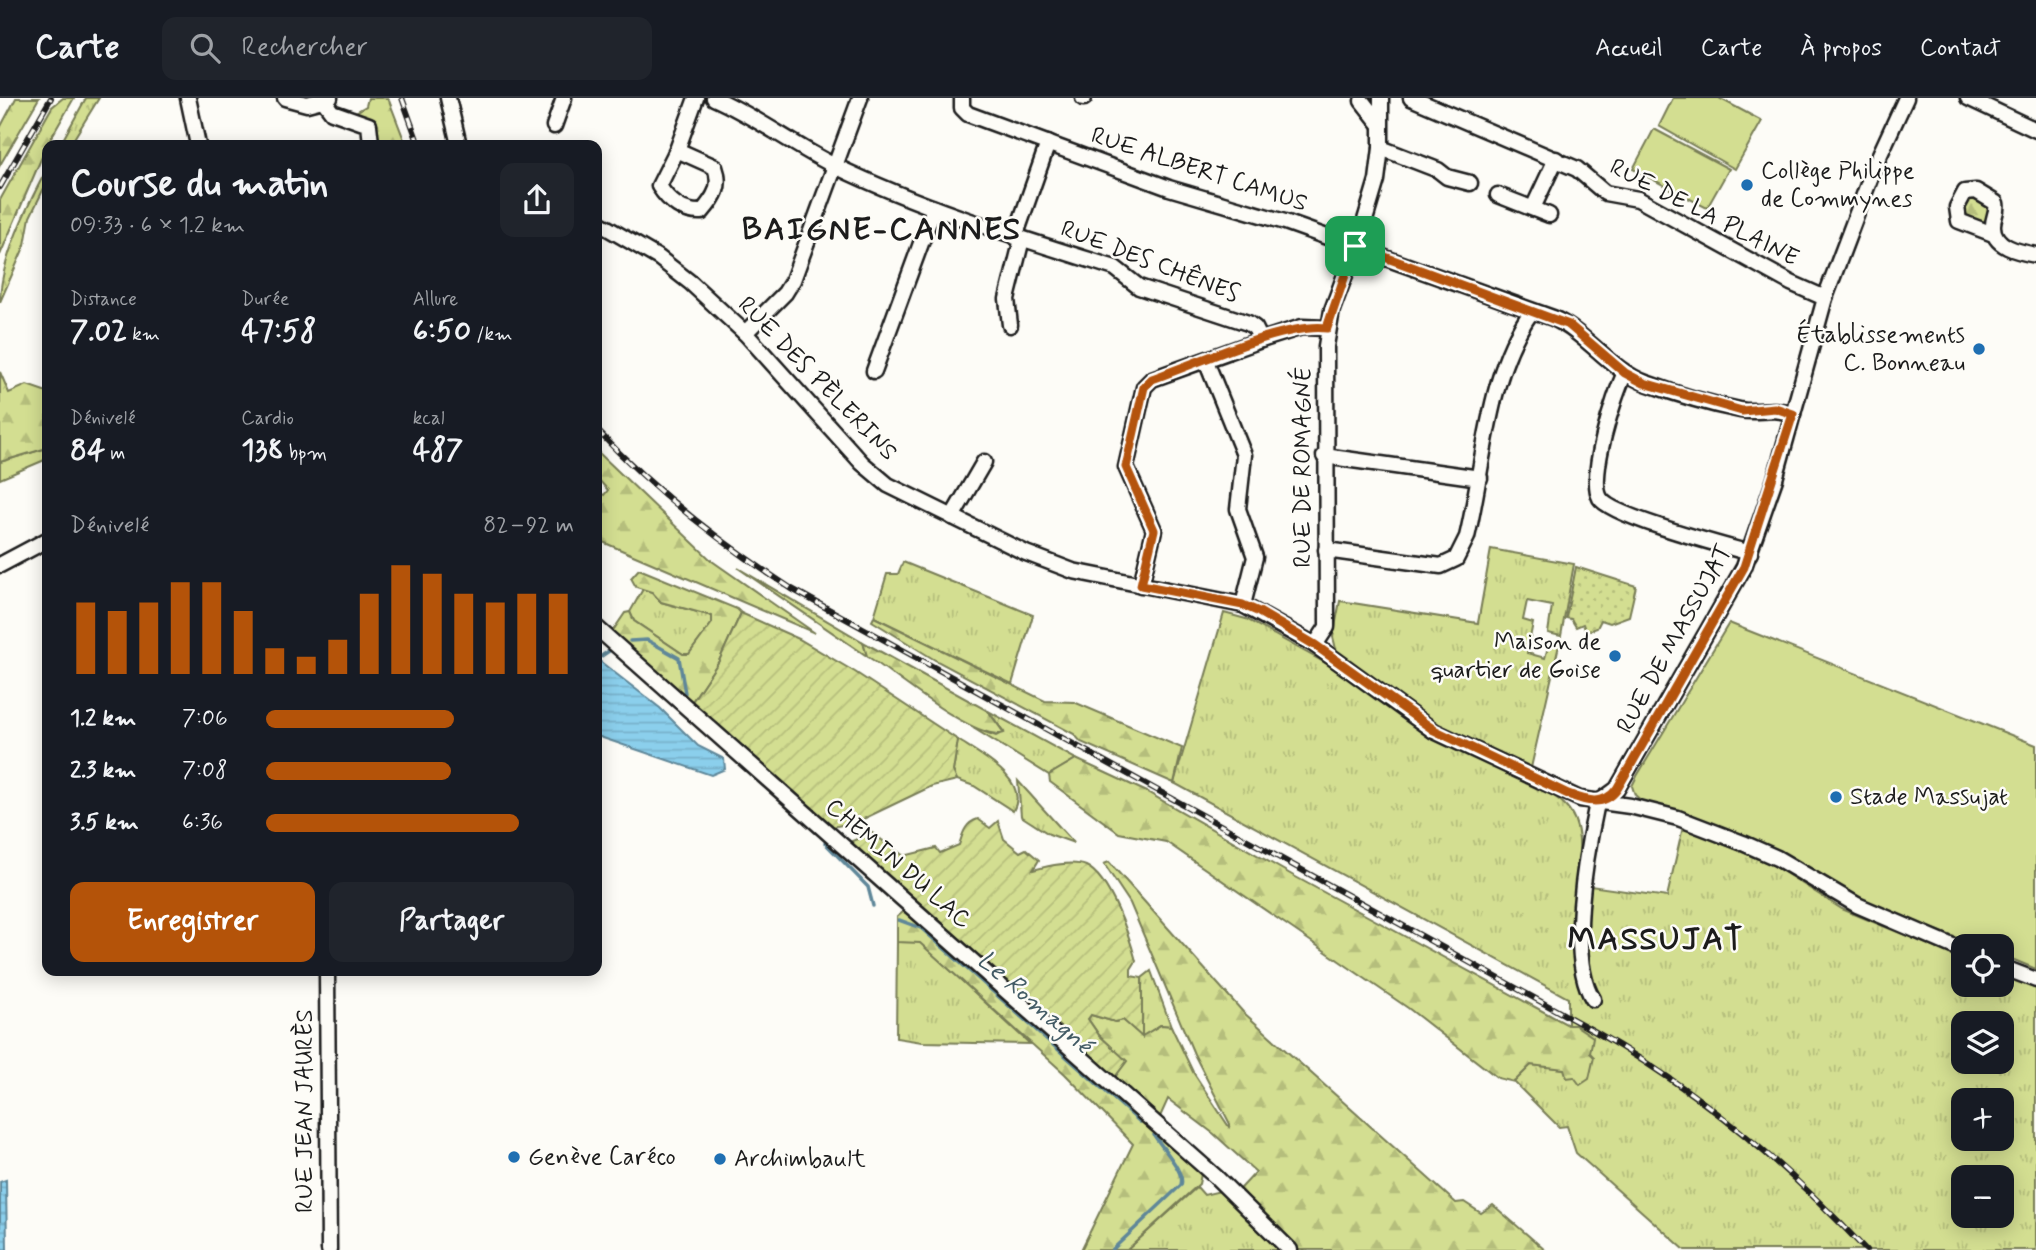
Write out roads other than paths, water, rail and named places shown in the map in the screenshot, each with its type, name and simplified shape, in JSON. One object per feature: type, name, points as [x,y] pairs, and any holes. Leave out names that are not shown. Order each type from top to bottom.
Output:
[{"type":"street","points":[[188,98],[197,140]]},
{"type":"street","points":[[285,98],[301,103],[327,99],[332,112],[369,125],[371,140]]},
{"type":"street","points":[[448,98],[458,140]]},
{"type":"street","points":[[554,126],[565,98]]},
{"type":"street","points":[[677,150],[715,167],[719,178],[715,197],[702,212],[690,212],[666,197],[659,186],[677,150],[696,98]]},
{"type":"street","name":"RUE DES CHÊNES","points":[[714,98],[748,113],[834,165],[934,208],[1115,268],[1139,287],[1248,323],[1255,328],[1261,340]]},
{"type":"street","points":[[745,333],[785,293],[793,280],[860,98]]},
{"type":"street","name":"RUE ALBERT CAMUS","points":[[962,98],[962,108],[968,114],[1169,188],[1355,246],[1569,325],[1625,373],[1644,383],[1742,411],[1775,408],[1793,414]]},
{"type":"street","points":[[1359,99],[1379,98]]},
{"type":"street","name":"RUE DE ROMAGNÉ","points":[[1315,645],[1327,626],[1324,456],[1327,328],[1369,208],[1381,148],[1379,98]]},
{"type":"street","name":"RUE DE LA PLAINE","points":[[1411,98],[1577,169],[1605,193],[1638,200],[1791,283],[1825,298]]},
{"type":"street","name":"RUE DE MASSUJAT","points":[[1599,802],[1617,789],[1715,621],[1750,553],[1825,298],[1876,163],[1906,98]]},
{"type":"street","points":[[1968,98],[2036,130]]},
{"type":"street","points":[[1359,99],[1381,125]]},
{"type":"street","points":[[1010,325],[1007,299],[1018,238],[1048,143]]},
{"type":"street","points":[[1381,148],[1438,170],[1447,177],[1470,183]]},
{"type":"street","points":[[1533,208],[1556,159]]},
{"type":"street","points":[[1498,194],[1549,215]]},
{"type":"street","points":[[874,371],[934,208]]},
{"type":"street","name":"RUE DES PÈLERINS","points":[[602,225],[670,266],[745,333],[874,475],[1026,553],[1073,572],[1243,605],[1315,645],[1434,730],[1568,794],[1678,818],[1743,843],[1789,865],[1857,905],[1951,945]]},
{"type":"street","name":"RUE DES PÈLERINS","points":[[602,231],[622,237]]},
{"type":"street","points":[[1993,234],[2007,247],[2036,255]]},
{"type":"street","points":[[1326,550],[1441,566],[1450,564],[1462,552],[1504,358],[1520,326],[1532,311]]},
{"type":"street","points":[[1141,585],[1154,530],[1142,509],[1126,462],[1140,396],[1152,379],[1301,327],[1327,328]]},
{"type":"street","points":[[1206,361],[1244,455],[1238,509],[1255,557],[1243,605]]},
{"type":"street","points":[[1625,373],[1611,410],[1597,474],[1597,489],[1602,501],[1614,510],[1638,519],[1750,553]]},
{"type":"street","points":[[1324,456],[1480,478]]},
{"type":"street","points":[[953,517],[984,462]]},
{"type":"street","points":[[0,565],[42,543]]},
{"type":"street","name":"CHEMIN DU LAC","points":[[602,632],[1216,1177],[1290,1250]]},
{"type":"street","points":[[1593,999],[1586,984],[1581,949],[1591,836],[1599,802]]},
{"type":"street","points":[[2014,972],[2036,980]]},
{"type":"street","name":"RUE JEAN JAURÈS","points":[[327,976],[329,1250]]},
{"type":"water","points":[[602,663],[660,708],[698,746],[724,759],[725,769],[711,775],[602,738]]},
{"type":"water","points":[[6,1180],[7,1250],[0,1250],[0,1182]]},
{"type":"waterway","name":"Le Romagné","points":[[630,641],[647,640],[679,658],[685,693]]},
{"type":"waterway","name":"Le Romagné","points":[[602,656],[609,651]]},
{"type":"waterway","name":"Le Romagné","points":[[825,843],[868,887],[873,906]]},
{"type":"waterway","name":"Le Romagné","points":[[899,920],[921,928],[1140,1122]]},
{"type":"waterway","name":"Le Romagné","points":[[1112,1250],[1181,1185],[1177,1167],[1154,1135]]},
{"type":"railway","points":[[0,187],[51,98]]},
{"type":"railway","points":[[402,98],[417,140]]},
{"type":"railway","points":[[602,435],[642,475],[690,516],[792,589],[1632,1054],[1739,1130],[1804,1187],[1866,1250]]},
{"type":"place","name":"Collège Philippe de Commynes","points":[[1747,185]]},
{"type":"place","name":"Établissements C. Bonneau","points":[[1979,349]]},
{"type":"place","name":"Maison de quartier de Goise","points":[[1615,656]]},
{"type":"place","name":"Stade Massujat","points":[[1836,797]]},
{"type":"place","name":"Genève Caréco","points":[[514,1157]]},
{"type":"place","name":"Archimbault","points":[[720,1159]]},
{"type":"district","name":"BAIGNE-CANNES","points":[[882,230]]},
{"type":"district","name":"MASSUJAT","points":[[1656,940]]}]
